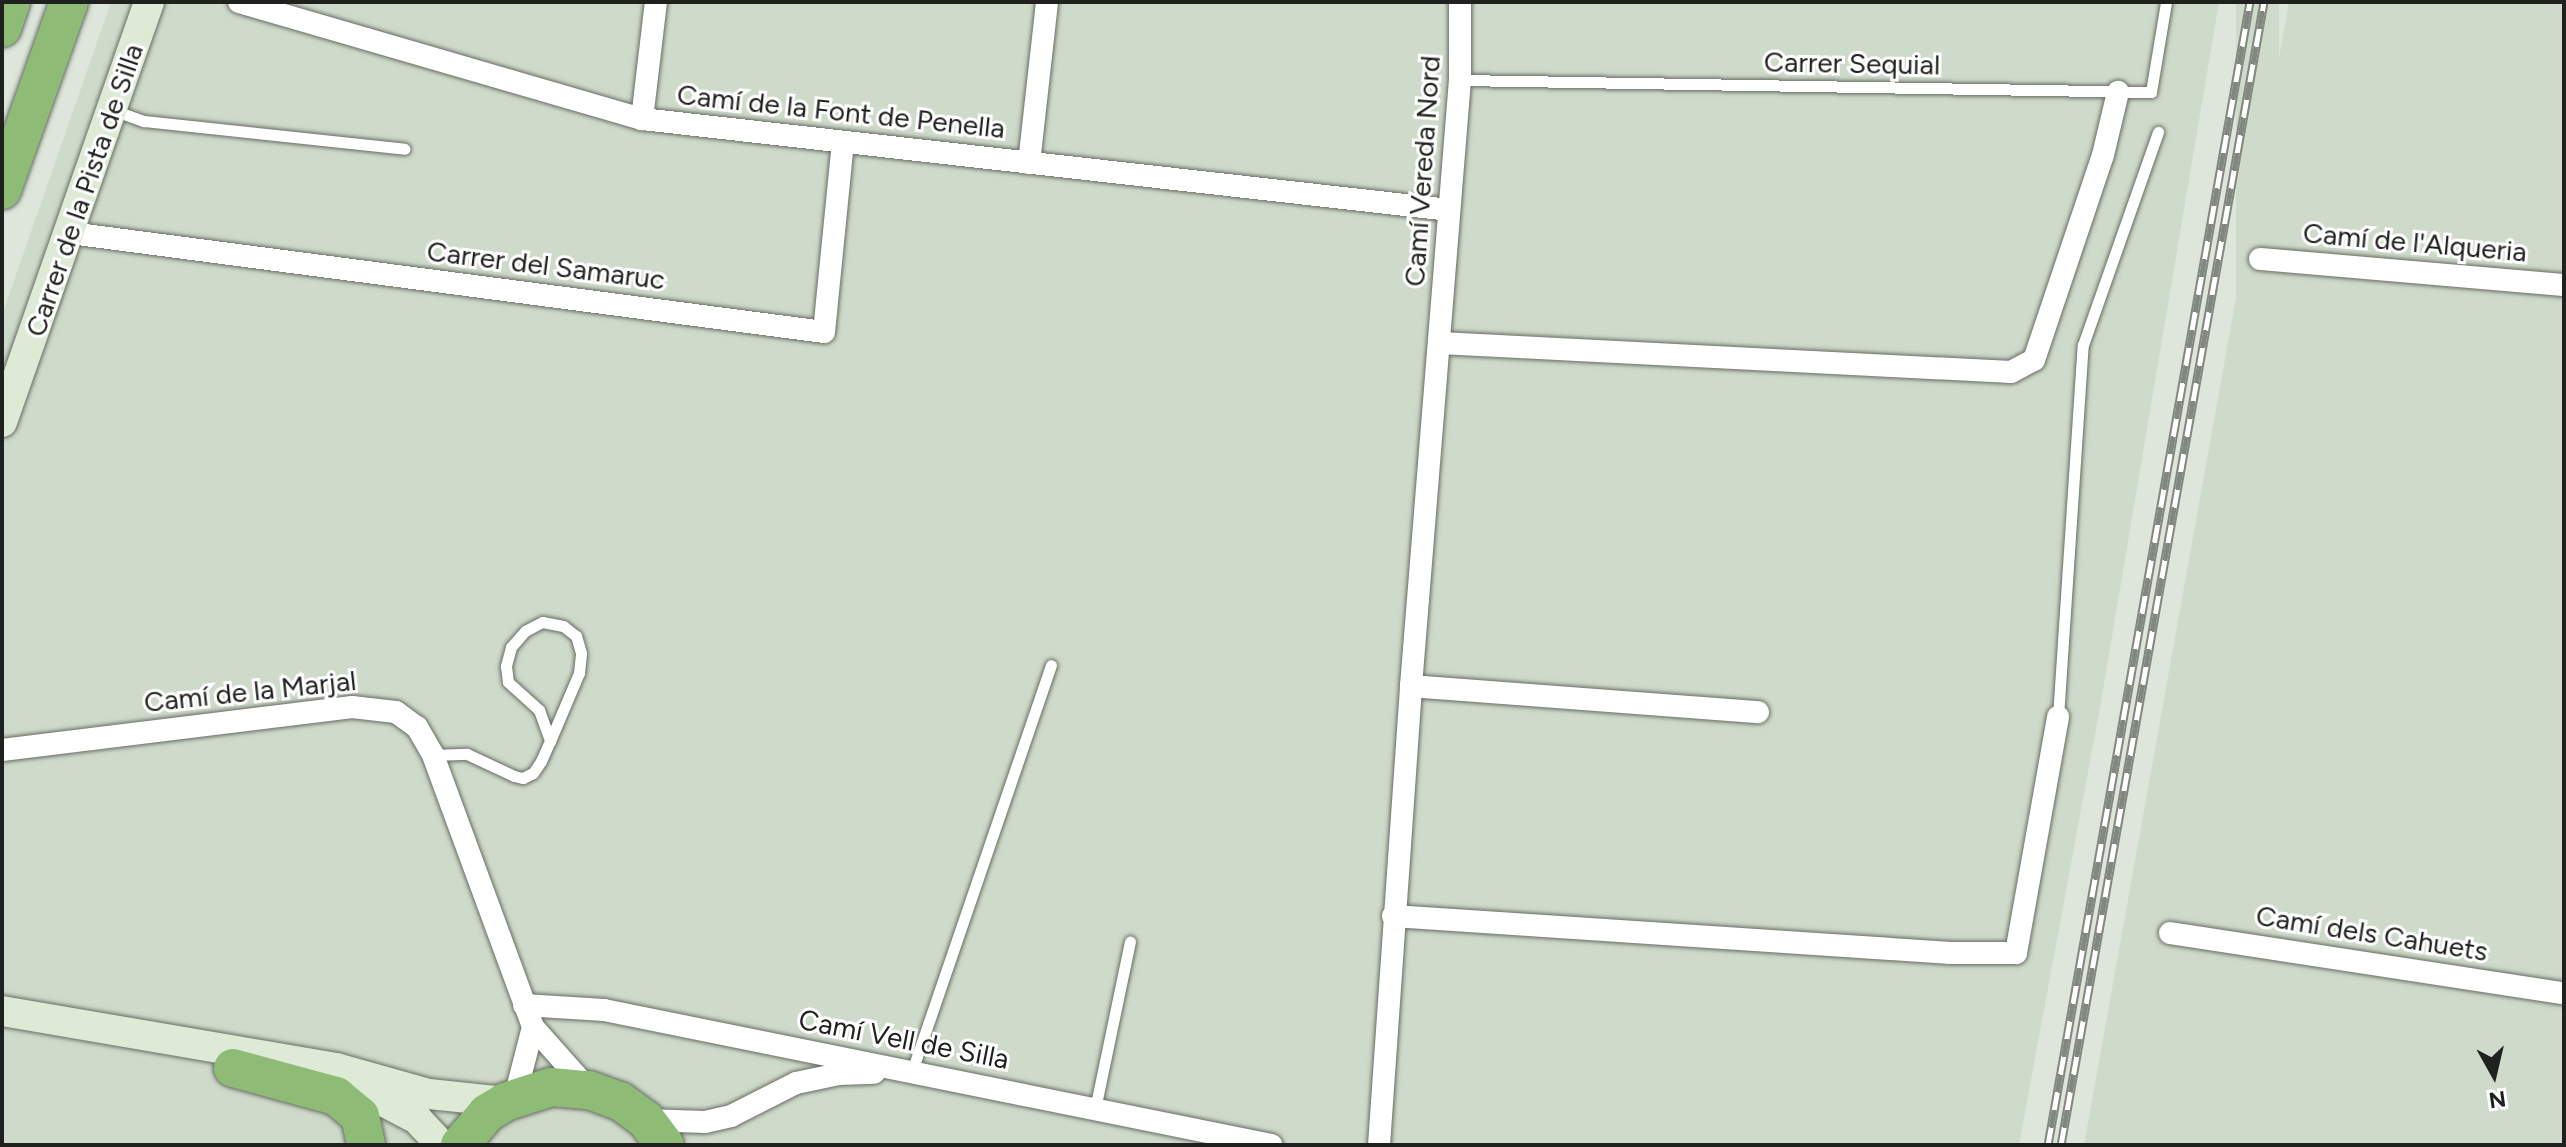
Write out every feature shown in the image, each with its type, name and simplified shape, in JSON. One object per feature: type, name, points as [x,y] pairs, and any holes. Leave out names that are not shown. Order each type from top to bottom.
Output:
[{"type":"highway","points":[[2,28],[11,2]]},
{"type":"highway","points":[[2,190],[69,2]]},
{"type":"highway","points":[[233,1068],[336,1096],[360,1116],[366,1145]]},
{"type":"highway","points":[[460,1145],[487,1113],[510,1099],[551,1087],[589,1090],[620,1101],[656,1133]]},
{"type":"street","name":"Carrer de la Pista de Silla","points":[[2,422],[149,2]]},
{"type":"street","name":"Camí de la Font de Penella","points":[[239,2],[642,119],[1449,210]]},
{"type":"street","points":[[642,119],[656,2]]},
{"type":"street","points":[[1029,163],[1047,2]]},
{"type":"street","name":"Camí Vereda Nord","points":[[1411,686],[1460,80],[1460,2]]},
{"type":"street","points":[[1440,343],[2011,372],[2034,360],[2103,155],[2118,92]]},
{"type":"street","name":"Carrer del Samaruc","points":[[70,233],[824,332],[843,142]]},
{"type":"street","name":"Camí de l'Alqueria","points":[[2260,259],[2564,285]]},
{"type":"street","points":[[1379,1145],[1411,686],[1758,712]]},
{"type":"street","name":"Camí de la Marjal","points":[[2,749],[352,707],[396,712],[417,727],[433,755],[533,1027],[589,1090]]},
{"type":"street","points":[[1393,916],[1951,953],[2016,953],[2058,717]]},
{"type":"street","name":"Camí dels Cahuets","points":[[2170,933],[2564,993]]},
{"type":"street","name":"Camí Vell de Silla","points":[[524,1005],[604,1010],[1271,1145]]},
{"type":"street","points":[[2,1011],[336,1068],[429,1094],[510,1099],[533,1027]]},
{"type":"street","points":[[2,1030],[233,1068],[266,1068],[345,1083],[417,1119],[441,1145]]},
{"type":"street","points":[[656,1133],[731,1116],[796,1083],[839,1074],[912,1071]]},
{"type":"lane","name":"Carrer Sequial","points":[[1460,80],[2151,92],[2166,2]]},
{"type":"lane","points":[[113,110],[144,121],[405,149]]},
{"type":"lane","points":[[2058,717],[2083,345],[2158,132]]},
{"type":"lane","points":[[433,755],[467,754],[523,778],[533,773],[550,741],[579,673],[581,653],[576,636],[563,626],[542,622],[525,631],[511,647],[506,666],[508,682],[539,710],[550,741]]},
{"type":"lane","points":[[912,1071],[1051,665]]},
{"type":"lane","points":[[1095,1109],[1130,942]]},
{"type":"shaded area","points":[[111,2],[2219,2],[2101,702],[2019,1145],[2,1145],[2,315]]},
{"type":"shaded area","points":[[2236,2],[2279,2],[2279,1145],[2236,1145]]},
{"type":"shaded area","points":[[2289,2],[2564,2],[2564,1145],[2084,1145]]},
{"type":"railway","points":[[2048,1145],[2250,2]]},
{"type":"railway","points":[[2061,1145],[2264,2]]}]
